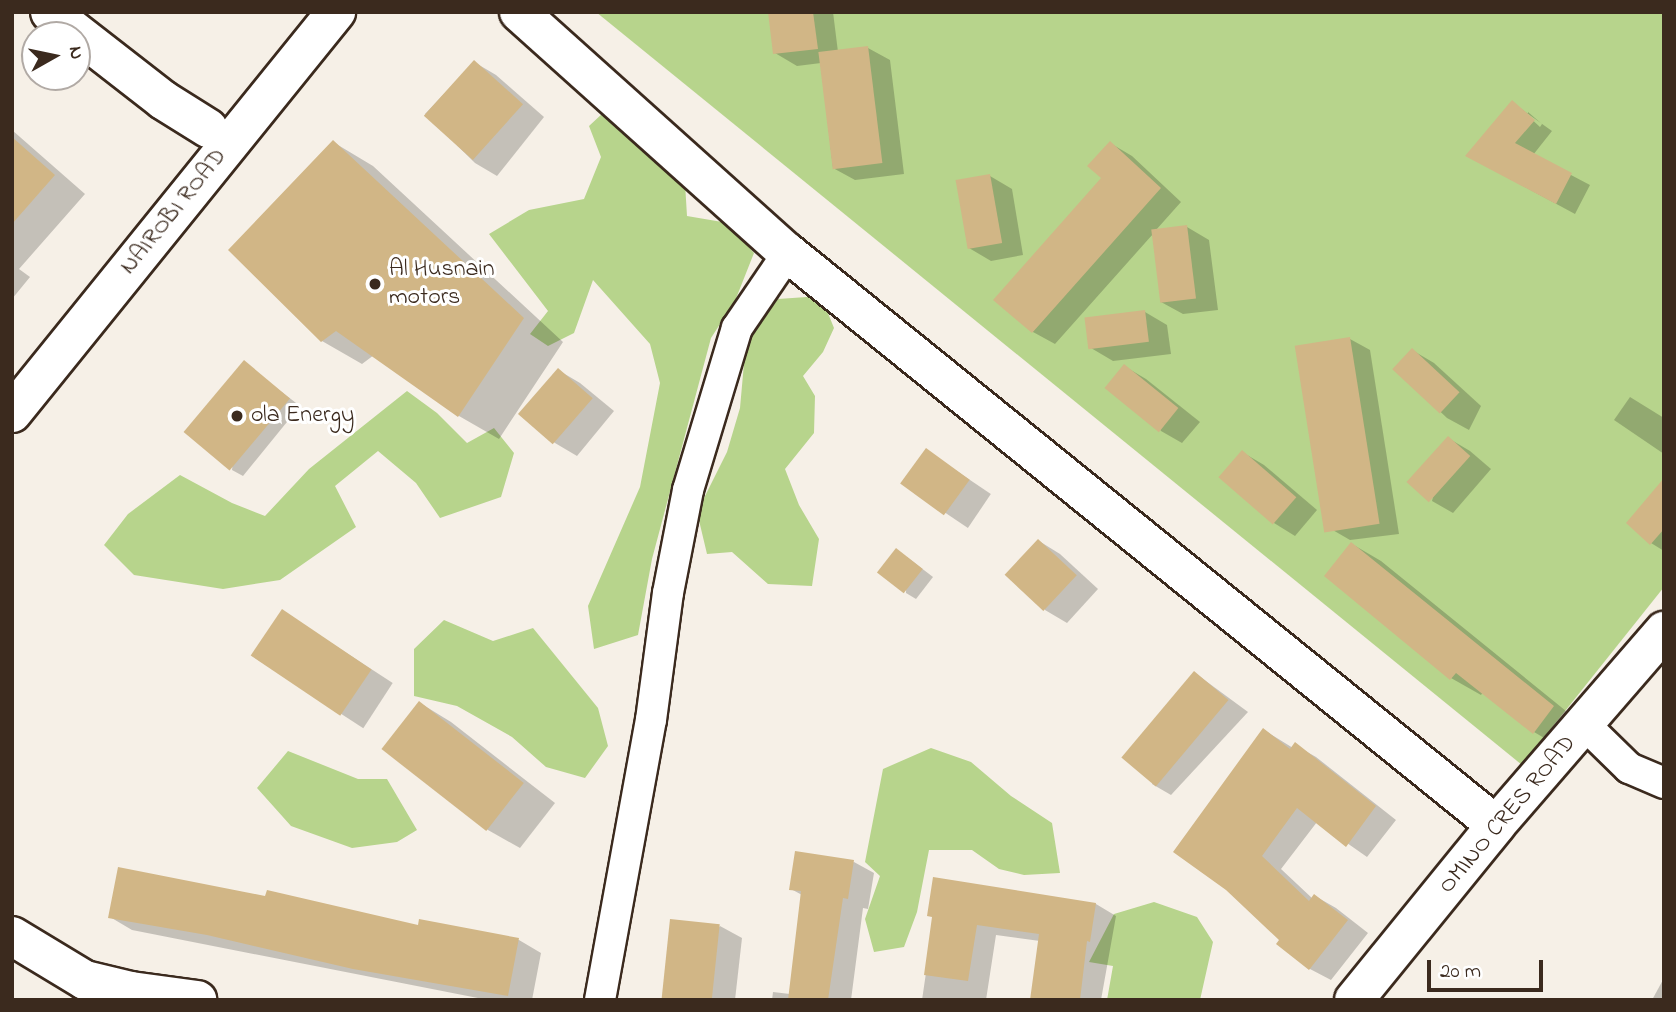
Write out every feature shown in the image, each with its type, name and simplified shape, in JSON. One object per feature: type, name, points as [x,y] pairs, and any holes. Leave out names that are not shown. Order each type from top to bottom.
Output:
[{"type":"main road","points":[[50,12],[163,100],[208,128]]},
{"type":"main road","name":"NAIROBI ROAD","points":[[12,377],[138,226],[208,128],[311,12]]},
{"type":"main road","name":"NAIROBI ROAD","points":[[12,413],[336,12]]},
{"type":"main road","points":[[519,12],[788,253],[1496,825]]},
{"type":"main road","name":"OMINO CRES ROAD","points":[[1354,1000],[1496,825],[1664,631]]},
{"type":"main road","points":[[12,936],[85,980],[131,991],[197,1000]]},
{"type":"street","points":[[600,1000],[651,720],[668,593],[688,490],[737,328],[788,253]]},
{"type":"street","points":[[1584,724],[1629,768],[1664,783]]},
{"type":"green space","points":[[596,12],[1664,12],[1664,587],[1522,765]]},
{"type":"green space","points":[[603,113],[685,183],[687,216],[728,223],[754,253],[735,301],[711,338],[652,559],[638,635],[594,649],[588,606],[640,487],[660,383],[650,344],[593,280],[574,333],[548,346],[530,334],[548,311],[489,234],[529,210],[584,199],[601,157],[589,126]]},
{"type":"green space","points":[[821,296],[834,328],[823,352],[803,376],[815,396],[814,433],[785,469],[799,505],[819,539],[812,586],[768,584],[732,552],[707,554],[697,512],[727,452],[740,408],[746,341],[778,299]]},
{"type":"green space","points":[[407,391],[437,413],[467,443],[494,428],[514,453],[501,497],[440,518],[416,483],[378,451],[335,486],[356,527],[280,580],[223,589],[134,575],[104,545],[128,514],[180,475],[232,503],[265,516],[309,469]]},
{"type":"green space","points":[[444,620],[493,641],[533,628],[598,708],[608,746],[585,778],[546,767],[512,737],[457,706],[414,696],[414,649]]},
{"type":"green space","points":[[931,748],[971,762],[1011,796],[1052,823],[1060,873],[1024,875],[999,869],[972,850],[929,850],[917,912],[904,947],[874,952],[865,919],[880,876],[865,862],[883,769]]},
{"type":"green space","points":[[288,751],[358,779],[387,779],[417,830],[397,842],[352,848],[291,826],[257,788]]},
{"type":"green space","points":[[1154,902],[1197,917],[1213,942],[1200,1000],[1107,1000],[1113,966],[1089,962],[1114,914]]},
{"type":"building","points":[[768,12],[813,12],[818,49],[773,54]]},
{"type":"building","points":[[868,46],[882,163],[833,169],[818,52]]},
{"type":"building","points":[[474,60],[523,104],[473,160],[424,116]]},
{"type":"building","points":[[1512,100],[1535,120],[1515,143],[1572,173],[1556,204],[1465,156]]},
{"type":"building","points":[[12,137],[55,175],[12,224]]},
{"type":"building","name":"Al Husnain motors","points":[[333,140],[524,318],[458,417],[336,331],[321,342],[228,250]]},
{"type":"building","points":[[1110,141],[1161,188],[1032,333],[993,300],[1101,178],[1087,166]]},
{"type":"building","points":[[990,174],[1002,243],[968,249],[956,180]]},
{"type":"building","points":[[1187,225],[1196,298],[1160,303],[1151,229]]},
{"type":"building","points":[[1145,310],[1149,342],[1088,349],[1084,317]]},
{"type":"building","points":[[1350,337],[1380,524],[1324,532],[1295,346]]},
{"type":"building","points":[[1412,348],[1460,392],[1440,414],[1392,369]]},
{"type":"building","name":"ola Energy","points":[[244,360],[290,399],[230,471],[184,432]]},
{"type":"building","points":[[1124,364],[1178,408],[1159,432],[1104,388]]},
{"type":"building","points":[[558,368],[593,398],[553,444],[518,414]]},
{"type":"building","points":[[1448,436],[1470,456],[1429,502],[1407,482]]},
{"type":"building","points":[[926,448],[970,480],[944,515],[900,484]]},
{"type":"building","points":[[1242,450],[1296,497],[1273,524],[1218,477]]},
{"type":"building","points":[[1664,478],[1664,529],[1650,545],[1626,523]]},
{"type":"building","points":[[1038,539],[1077,575],[1043,611],[1005,575]]},
{"type":"building","points":[[1351,542],[1554,706],[1533,734],[1456,673],[1450,680],[1324,576]]},
{"type":"building","points":[[896,548],[923,569],[904,593],[877,572]]},
{"type":"building","points":[[282,609],[372,669],[340,716],[251,655]]},
{"type":"building","points":[[1194,671],[1228,700],[1156,786],[1121,758]]},
{"type":"building","points":[[419,701],[524,783],[486,831],[381,749]]},
{"type":"building","points":[[1263,728],[1290,749],[1295,742],[1376,806],[1346,847],[1297,808],[1262,856],[1309,901],[1314,894],[1348,920],[1309,970],[1276,944],[1279,940],[1226,890],[1173,852]]},
{"type":"building","points":[[795,851],[854,860],[848,899],[843,898],[828,1000],[788,1000],[801,891],[789,890]]},
{"type":"building","points":[[118,867],[265,896],[267,890],[418,925],[419,919],[519,938],[508,996],[353,969],[207,935],[108,918]]},
{"type":"building","points":[[933,877],[1096,903],[1090,942],[1087,941],[1080,1000],[1030,1000],[1039,934],[977,925],[968,981],[924,975],[932,917],[927,916]]},
{"type":"building","points":[[670,919],[720,924],[712,1000],[662,1000]]},
{"type":"place","name":"Al Husnain motors","points":[[375,284]]},
{"type":"place","name":"ola Energy","points":[[237,416]]}]
